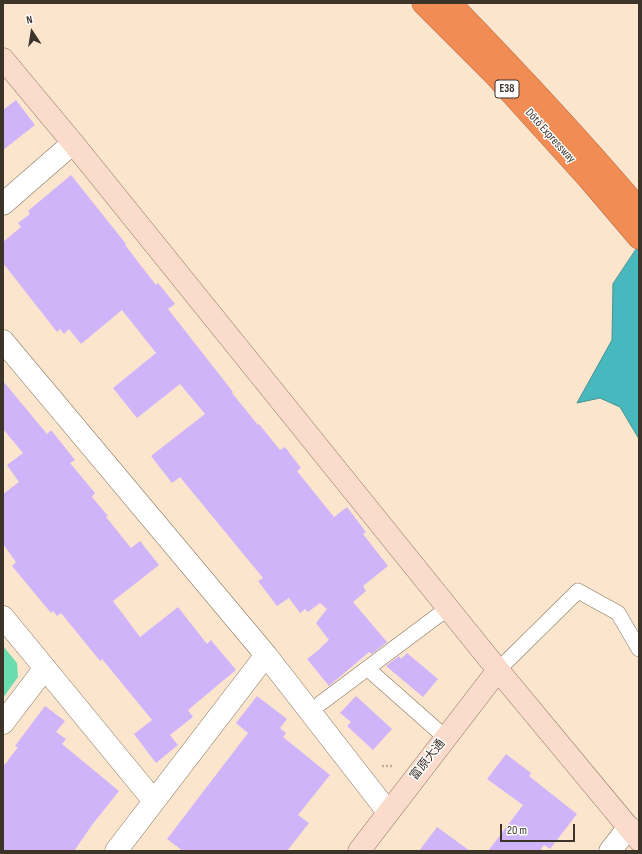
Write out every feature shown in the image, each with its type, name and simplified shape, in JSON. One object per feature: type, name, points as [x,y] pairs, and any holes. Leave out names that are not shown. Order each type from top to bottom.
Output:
[{"type":"highway","name":"Dōtō Expressway","points":[[423,3],[593,170],[639,209]]},
{"type":"highway","name":"Dōtō Expressway","points":[[450,3],[503,58],[593,170],[639,238]]},
{"type":"street","points":[[3,59],[73,143],[498,670],[634,834],[610,851]]},
{"type":"street","points":[[3,204],[73,143]]},
{"type":"street","points":[[3,341],[266,655],[388,812]]},
{"type":"street","points":[[3,617],[154,801]]},
{"type":"street","points":[[116,851],[266,655]]},
{"type":"street","points":[[3,723],[45,668]]},
{"type":"street","name":"富原大通","points":[[359,851],[498,670]]},
{"type":"lane","points":[[498,670],[578,591],[618,613],[639,650]]},
{"type":"lane","points":[[321,703],[448,608]]},
{"type":"lane","points":[[368,669],[446,738]]},
{"type":"green space","points":[[3,646],[17,663],[18,677],[3,698]]},
{"type":"water","points":[[639,245],[639,439],[620,407],[600,398],[577,403],[612,340],[613,284]]},
{"type":"building","points":[[16,100],[35,125],[3,150],[3,110]]},
{"type":"building","points":[[71,175],[126,244],[125,245],[156,285],[158,283],[175,304],[168,309],[233,392],[232,393],[280,450],[285,447],[301,468],[297,471],[334,517],[347,507],[366,532],[363,534],[388,566],[363,586],[366,591],[353,602],[387,642],[372,654],[369,652],[329,686],[307,659],[329,640],[316,623],[327,609],[320,603],[308,612],[305,609],[300,613],[289,598],[277,606],[258,581],[263,578],[180,477],[172,483],[151,456],[205,414],[180,384],[137,418],[113,388],[156,353],[122,310],[81,344],[69,329],[64,334],[60,329],[57,332],[3,263],[3,242],[21,227],[18,223],[30,214],[28,211]]},
{"type":"building","points":[[3,381],[47,434],[51,430],[75,460],[70,463],[95,493],[92,497],[131,548],[140,541],[159,565],[113,601],[140,637],[178,607],[207,644],[211,640],[236,670],[188,710],[193,717],[170,735],[178,745],[156,763],[134,734],[152,720],[102,659],[100,661],[61,613],[57,616],[53,611],[51,613],[12,566],[16,562],[3,544],[3,494],[19,482],[7,465],[23,453],[3,429]]},
{"type":"building","points":[[407,653],[438,679],[423,697],[386,666],[399,656],[401,659]]},
{"type":"building","points":[[257,696],[287,719],[280,728],[286,733],[283,737],[330,775],[298,815],[309,823],[287,851],[183,851],[167,839],[248,733],[236,723]]},
{"type":"building","points":[[356,696],[392,729],[373,750],[347,726],[351,722],[340,713]]},
{"type":"building","points":[[45,706],[65,721],[56,732],[66,739],[62,744],[119,791],[74,851],[3,851],[3,767],[18,747],[15,746]]},
{"type":"building","points":[[506,754],[531,773],[529,776],[577,814],[550,849],[544,845],[540,851],[488,851],[523,805],[487,779]]},
{"type":"building","points":[[437,827],[470,851],[419,851]]}]
